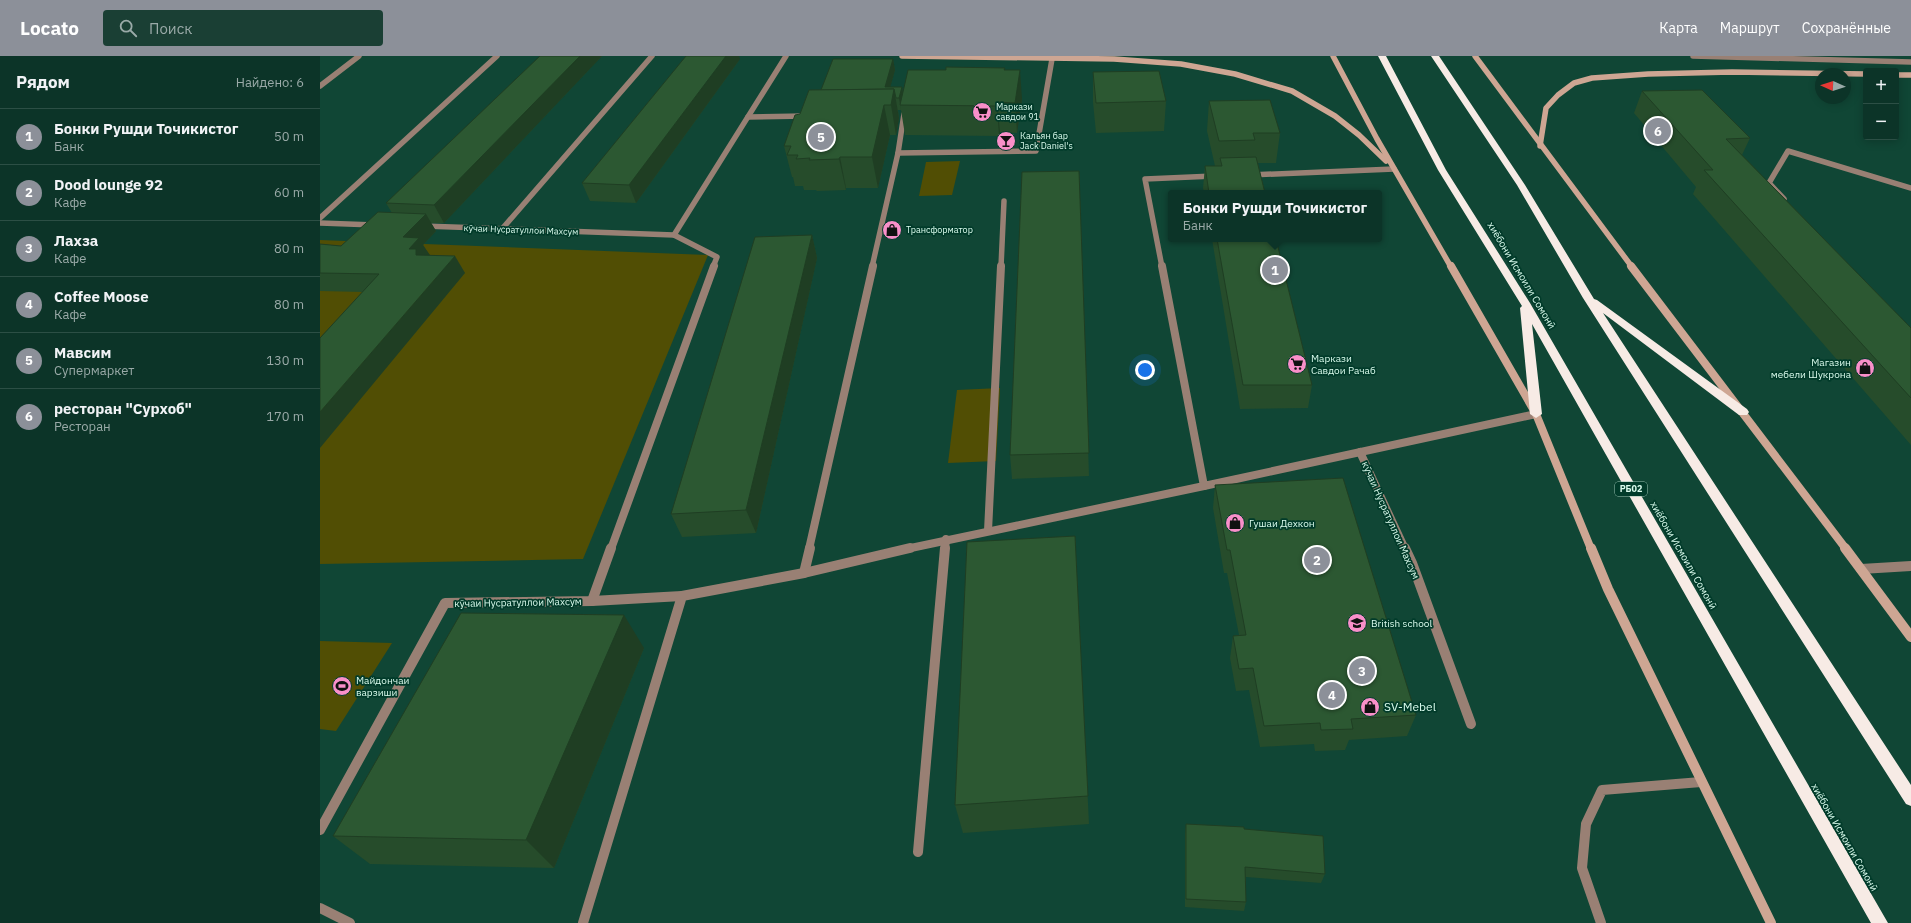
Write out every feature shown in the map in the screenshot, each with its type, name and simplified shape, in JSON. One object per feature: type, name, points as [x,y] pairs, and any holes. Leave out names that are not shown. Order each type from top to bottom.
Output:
[{"type":"highway","name":"хиёбони Исмоили Сомонӣ","points":[[1382,56],[1442,170],[1525,303],[1880,923]]},
{"type":"highway","points":[[1435,56],[1521,185],[1588,298],[1911,799]]},
{"type":"highway","points":[[1588,298],[1743,412]]},
{"type":"highway","points":[[1525,303],[1536,414]]},
{"type":"street","points":[[322,84],[360,56]]},
{"type":"street","points":[[320,218],[497,56]]},
{"type":"street","points":[[502,229],[652,56]]},
{"type":"street","points":[[674,235],[786,56]]},
{"type":"street","points":[[902,56],[1114,59],[1181,64],[1236,74],[1292,91],[1335,116],[1359,135],[1394,169]]},
{"type":"street","points":[[1333,56],[1394,169],[1536,414],[1608,589],[1771,923]]},
{"type":"street","points":[[1475,56],[1540,146],[1743,412],[1911,637]]},
{"type":"street","points":[[1693,56],[1911,62]]},
{"type":"street","points":[[898,153],[1036,151],[1052,59]]},
{"type":"street","points":[[1540,146],[1546,108],[1558,95],[1574,84],[1592,78],[1648,74],[1732,72],[1863,74]]},
{"type":"street","points":[[1899,75],[1911,75]]},
{"type":"street","points":[[804,573],[898,153],[906,107]]},
{"type":"street","points":[[896,114],[904,114]]},
{"type":"street","points":[[748,117],[810,116]]},
{"type":"street","points":[[1791,206],[1770,183],[1788,151],[1911,188]]},
{"type":"street","points":[[1246,175],[1394,169]]},
{"type":"street","points":[[1204,486],[1145,179],[1223,176]]},
{"type":"street","points":[[988,531],[1004,201]]},
{"type":"street","points":[[320,223],[383,225]]},
{"type":"street","name":"кӯчаи Нусратуллои Махсум","points":[[415,226],[674,235],[716,257],[592,601]]},
{"type":"street","name":"кӯчаи Нусратуллои Махсум","points":[[320,830],[445,603],[592,601],[682,596],[804,573],[946,539],[1204,486],[1536,414]]},
{"type":"street","name":"кӯчаи Нусратуллои Махсум","points":[[1360,452],[1412,563],[1471,724]]},
{"type":"street","points":[[918,852],[946,539]]},
{"type":"street","points":[[1861,569],[1911,566]]},
{"type":"street","points":[[583,923],[682,596]]},
{"type":"street","points":[[1601,923],[1582,868],[1586,824],[1602,790],[1701,782]]},
{"type":"street","points":[[320,908],[350,923]]},
{"type":"shaded area","points":[[960,161],[952,195],[919,196],[926,162]]},
{"type":"shaded area","points":[[320,240],[708,255],[583,559],[320,564]]},
{"type":"shaded area","points":[[1000,388],[996,461],[948,463],[957,390]]},
{"type":"shaded area","name":"Майдончаи варзиши","points":[[320,641],[392,643],[336,731],[320,729]]},
{"type":"building","points":[[540,56],[580,56],[434,205],[386,203]]},
{"type":"building","points":[[686,56],[726,56],[629,185],[582,183]]},
{"type":"building","points":[[833,59],[893,59],[885,87],[902,87],[899,98],[896,98],[894,89],[821,90]]},
{"type":"building","points":[[946,67],[1005,68],[1004,70],[1020,70],[1015,103],[997,102],[997,106],[900,105],[908,70],[946,70]]},
{"type":"building","points":[[1159,71],[1166,101],[1096,103],[1093,72]]},
{"type":"building","points":[[894,89],[891,105],[884,105],[872,157],[840,157],[839,159],[809,160],[810,158],[796,159],[798,155],[787,155],[791,146],[784,146],[795,115],[800,114],[809,90]]},
{"type":"building","points":[[1702,90],[1750,138],[1726,139],[1911,328],[1911,398],[1704,170],[1713,170],[1642,91]]},
{"type":"building","points":[[1270,100],[1280,133],[1253,133],[1255,140],[1219,141],[1209,101]]},
{"type":"building","points":[[1256,157],[1264,190],[1209,190],[1205,166],[1222,166],[1220,158]]},
{"type":"building","points":[[1079,171],[1089,453],[1010,455],[1022,172]]},
{"type":"building","points":[[378,212],[426,214],[403,237],[419,238],[409,249],[416,249],[416,255],[455,256],[320,412],[320,338],[379,274],[320,273],[320,244],[341,246]]},
{"type":"building","points":[[812,235],[746,510],[671,514],[755,237]]},
{"type":"building","points":[[1218,242],[1277,242],[1312,385],[1243,385]]},
{"type":"building","points":[[1343,478],[1416,715],[1351,719],[1353,729],[1321,730],[1320,723],[1264,726],[1253,668],[1239,669],[1233,636],[1246,635],[1230,550],[1227,550],[1215,485]]},
{"type":"building","points":[[1075,536],[1088,796],[955,805],[967,542]]},
{"type":"building","points":[[461,613],[624,615],[526,840],[333,836]]},
{"type":"building","points":[[1186,824],[1244,827],[1244,829],[1323,836],[1325,874],[1245,867],[1246,902],[1186,899]]},
{"type":"place","name":"Маркази савдои 91","points":[[982,112]]},
{"type":"place","name":"ресторан \"Сурхоб\"","points":[[1658,131]]},
{"type":"place","name":"Мавсим","points":[[821,137]]},
{"type":"place","name":"Кальян бар Jack Daniel's","points":[[1006,141]]},
{"type":"place","name":"Трансформатор","points":[[892,230]]},
{"type":"place","name":"Бонки Рушди Точикистог","points":[[1275,270]]},
{"type":"place","name":"Маркази Савдои Рачаб","points":[[1297,364]]},
{"type":"place","name":"Магазин мебели Шукрона","points":[[1865,368]]},
{"type":"place","name":"Гушаи Дехкон","points":[[1235,523]]},
{"type":"place","name":"Dood lounge 92","points":[[1317,560]]},
{"type":"place","name":"British school","points":[[1357,623]]},
{"type":"place","name":"Лахза","points":[[1362,671]]},
{"type":"place","name":"Майдончаи варзиши","points":[[342,686]]},
{"type":"place","name":"Coffee Moose","points":[[1332,695]]},
{"type":"place","name":"SV-Mebel","points":[[1370,707]]}]
